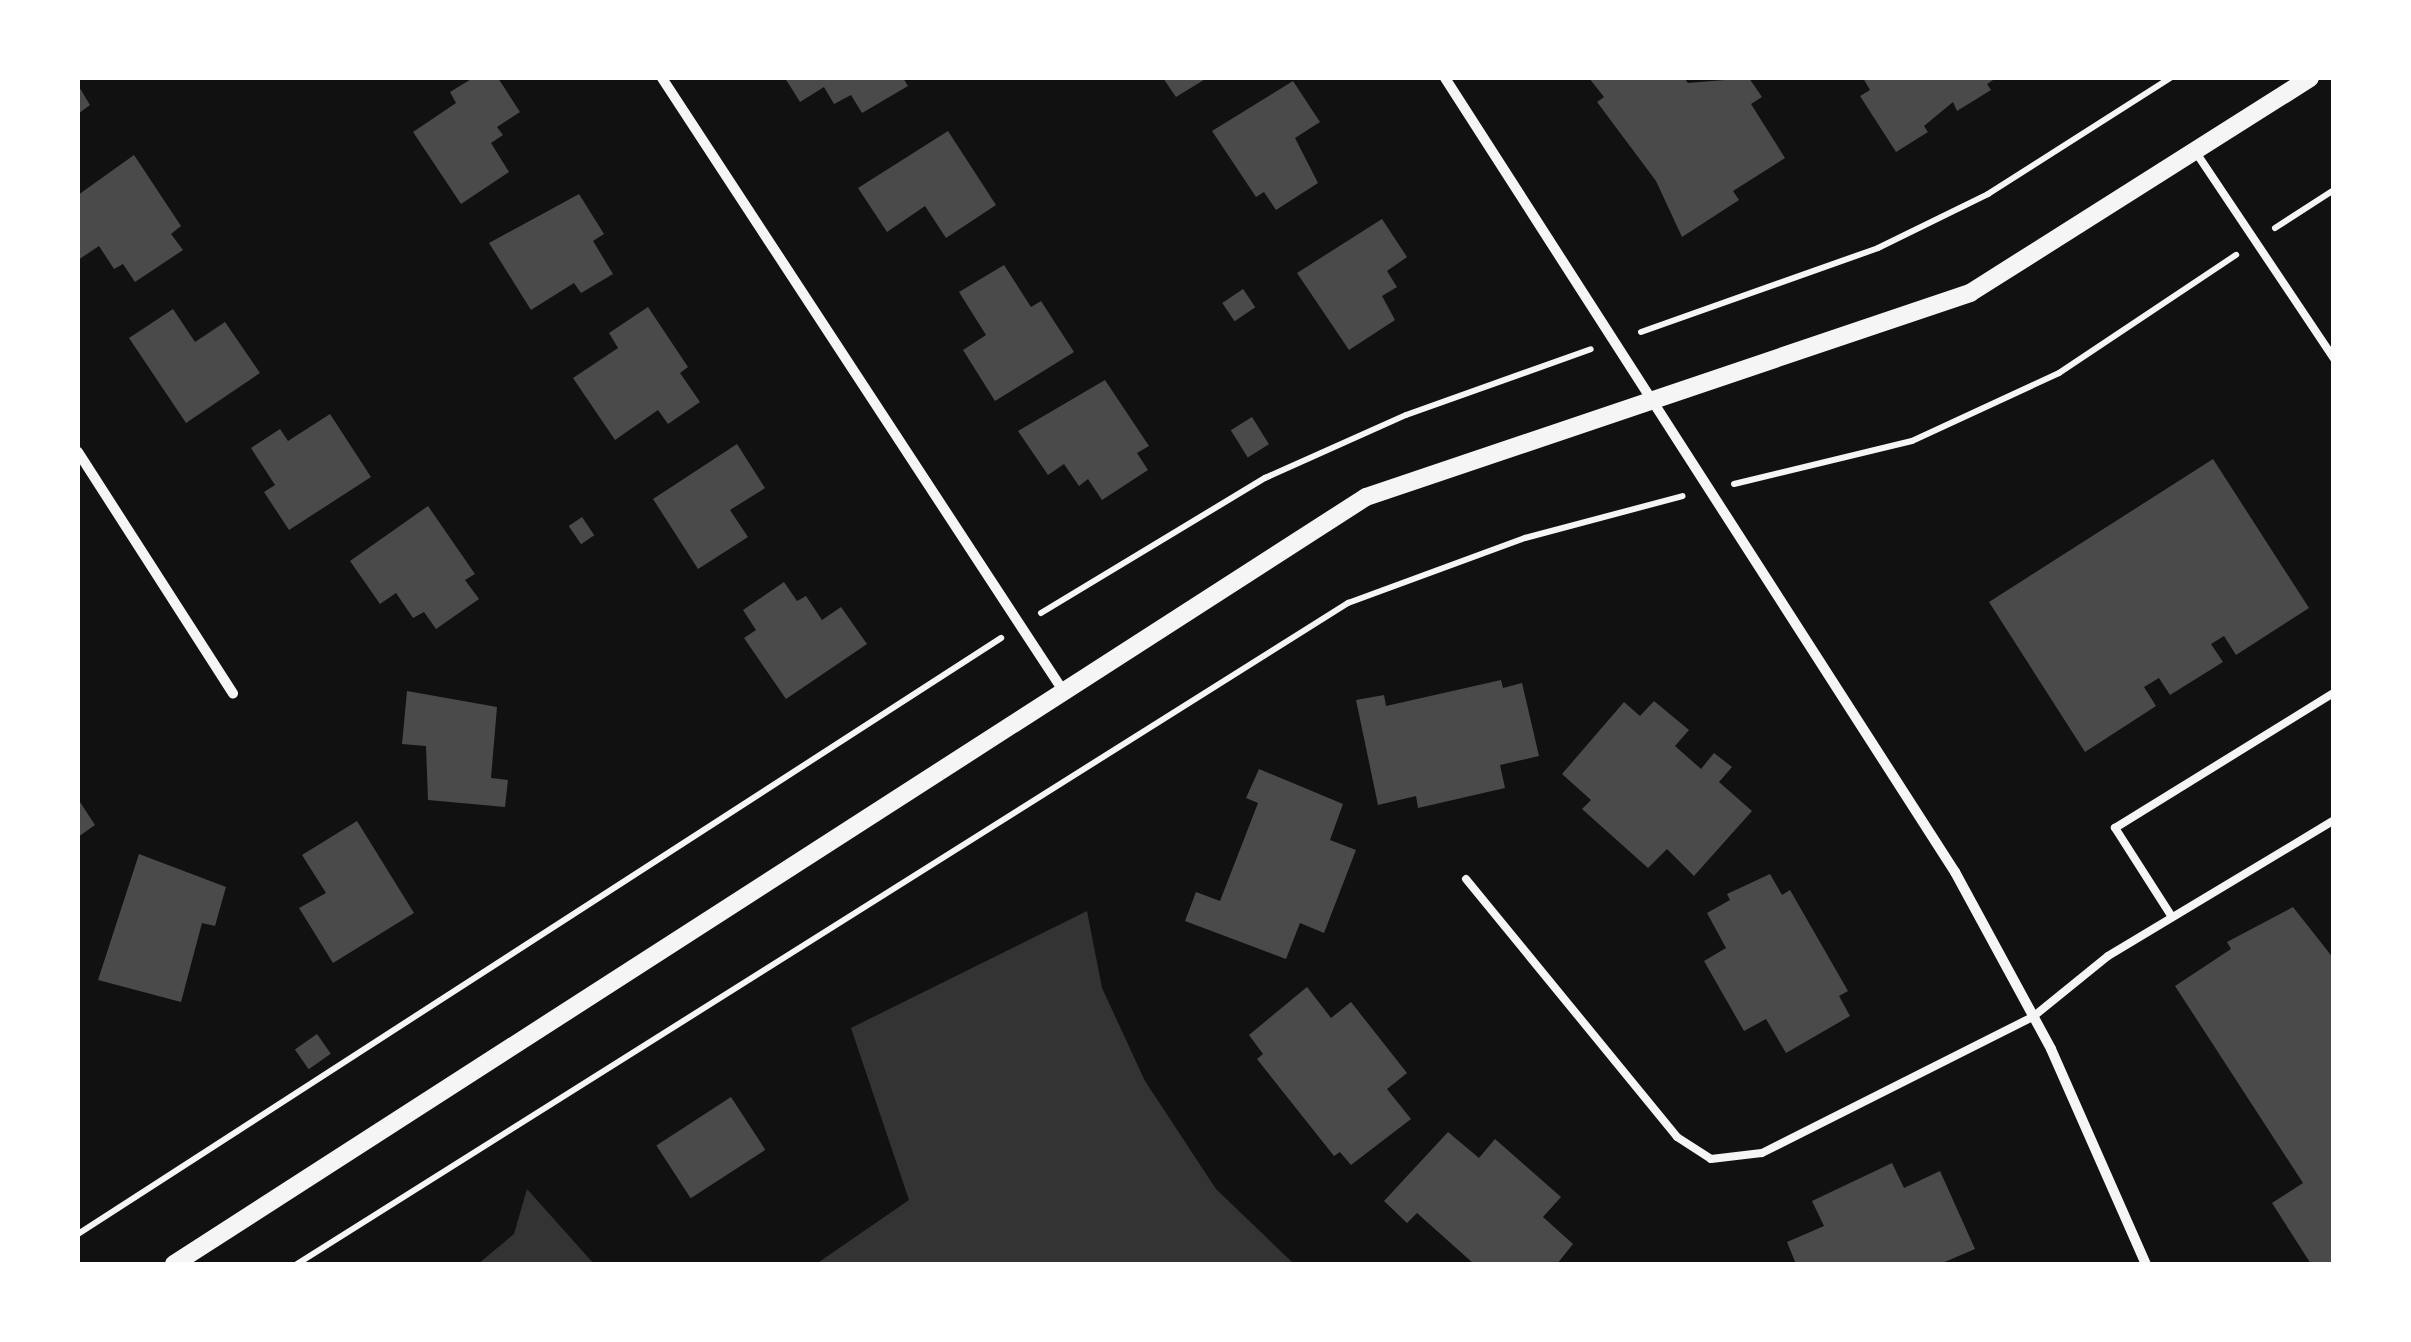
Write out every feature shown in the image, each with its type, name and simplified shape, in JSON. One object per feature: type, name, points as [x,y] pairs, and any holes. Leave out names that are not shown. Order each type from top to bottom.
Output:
[{"type":"street","points":[[662,78],[1064,692]]},
{"type":"street","points":[[1445,78],[1936,840],[2034,1016],[2146,1264]]},
{"type":"street","points":[[174,1264],[1366,497],[1970,293],[2310,78]]},
{"type":"street","points":[[78,452],[233,693]]},
{"type":"lane","points":[[2195,151],[2330,344],[2334,359]]},
{"type":"lane","points":[[2172,917],[2115,828],[2334,693]]},
{"type":"lane","points":[[1466,879],[1677,1137],[1711,1159],[1762,1153],[2034,1016],[2108,956],[2332,825]]},
{"type":"path","points":[[298,1264],[1203,688],[1348,603],[1525,538],[1928,434],[2059,373],[2334,190]]},
{"type":"path","points":[[78,1234],[1021,625]]},
{"type":"shaded area","points":[[1087,911],[1102,988],[1145,1081],[1216,1189],[1294,1264],[816,1264],[909,1200],[851,1028]]},
{"type":"shaded area","points":[[527,1189],[594,1264],[478,1264],[514,1234]]},
{"type":"building","points":[[473,78],[498,78],[520,112],[497,127],[503,135],[491,143],[509,172],[461,204],[413,132],[456,103],[450,92]]},
{"type":"building","points":[[785,78],[903,78],[908,86],[862,113],[851,95],[834,104],[824,87],[800,102]]},
{"type":"building","points":[[1163,78],[1207,78],[1176,97]]},
{"type":"building","points":[[1589,78],[1684,78],[1688,83],[1749,78],[1762,97],[1751,104],[1785,158],[1733,191],[1739,200],[1682,237],[1656,181],[1597,102],[1604,97]]},
{"type":"building","points":[[1863,78],[1996,78],[1987,84],[1991,90],[1957,111],[1953,102],[1924,126],[1928,132],[1896,152],[1860,96],[1870,90]]},
{"type":"building","points":[[1293,81],[1320,122],[1295,138],[1318,183],[1276,210],[1264,192],[1256,197],[1212,131]]},
{"type":"building","points":[[78,85],[90,105],[78,114]]},
{"type":"building","points":[[948,131],[996,205],[946,238],[925,206],[887,232],[858,188]]},
{"type":"building","points":[[134,155],[181,226],[171,234],[183,250],[135,282],[123,264],[114,269],[99,246],[78,260],[78,195]]},
{"type":"building","points":[[579,194],[604,234],[593,241],[613,274],[581,293],[574,283],[531,310],[489,243]]},
{"type":"building","points":[[1382,219],[1407,257],[1387,271],[1397,287],[1382,296],[1395,320],[1349,350],[1297,273]]},
{"type":"building","points":[[1004,265],[1031,307],[1041,301],[1074,352],[995,401],[963,350],[986,335],[959,292]]},
{"type":"building","points":[[1243,289],[1255,307],[1235,321],[1222,303]]},
{"type":"building","points":[[648,307],[688,367],[680,373],[700,402],[668,424],[658,410],[615,440],[573,378],[618,348],[609,333]]},
{"type":"building","points":[[173,309],[195,342],[225,322],[260,373],[186,423],[129,338]]},
{"type":"building","points":[[1105,380],[1149,446],[1137,453],[1148,470],[1102,500],[1088,479],[1079,486],[1064,464],[1048,475],[1018,431]]},
{"type":"building","points":[[330,414],[371,477],[289,530],[264,492],[275,485],[251,448],[280,429],[288,441]]},
{"type":"building","points":[[1252,417],[1269,444],[1248,457],[1231,430]]},
{"type":"building","points":[[737,444],[765,488],[730,510],[748,537],[698,569],[653,499]]},
{"type":"building","points":[[2213,459],[2309,608],[2236,655],[2224,636],[2211,644],[2223,662],[2170,695],[2159,678],[2144,687],[2156,706],[2085,752],[1989,602]]},
{"type":"building","points":[[428,506],[475,574],[465,580],[479,599],[436,629],[424,612],[413,618],[396,593],[380,604],[350,561]]},
{"type":"building","points":[[582,517],[594,535],[581,544],[569,526]]},
{"type":"building","points":[[784,582],[797,601],[806,596],[822,620],[841,607],[867,644],[786,699],[744,638],[756,630],[743,610]]},
{"type":"building","points":[[1501,680],[1503,688],[1522,683],[1539,756],[1500,765],[1505,788],[1418,808],[1416,796],[1378,805],[1356,700],[1384,695],[1386,706]]},
{"type":"building","points":[[407,691],[497,707],[491,778],[508,780],[505,807],[428,800],[426,746],[402,744]]},
{"type":"building","points":[[1654,701],[1689,730],[1675,746],[1701,769],[1714,753],[1732,767],[1719,782],[1752,811],[1694,876],[1667,849],[1648,868],[1582,809],[1591,800],[1562,774],[1624,702],[1640,716]]},
{"type":"building","points":[[1259,769],[1343,804],[1330,840],[1356,850],[1324,933],[1300,923],[1286,959],[1185,921],[1196,892],[1220,901],[1258,803],[1246,798]]},
{"type":"building","points":[[78,799],[95,825],[78,837]]},
{"type":"building","points":[[357,821],[414,913],[333,963],[299,908],[326,893],[302,855]]},
{"type":"building","points":[[139,854],[226,887],[215,926],[202,923],[181,1002],[98,980]]},
{"type":"building","points":[[1770,874],[1782,895],[1790,890],[1848,991],[1839,996],[1850,1016],[1786,1053],[1766,1019],[1744,1031],[1704,961],[1726,948],[1707,913],[1730,900],[1727,894]]},
{"type":"building","points":[[2293,907],[2334,959],[2334,1264],[2311,1264],[2272,1203],[2303,1183],[2175,986],[2231,949],[2227,942]]},
{"type":"building","points":[[1307,987],[1331,1018],[1351,1002],[1407,1073],[1387,1089],[1411,1119],[1351,1165],[1340,1152],[1334,1156],[1257,1059],[1263,1054],[1249,1035]]},
{"type":"building","points":[[317,1034],[331,1054],[309,1069],[295,1049]]},
{"type":"building","points":[[731,1097],[765,1150],[691,1198],[656,1145]]},
{"type":"building","points":[[1448,1132],[1479,1158],[1495,1139],[1561,1197],[1543,1217],[1573,1244],[1557,1264],[1474,1264],[1417,1213],[1407,1223],[1384,1201]]},
{"type":"building","points":[[1892,1163],[1904,1188],[1940,1171],[1975,1249],[1940,1264],[1796,1264],[1787,1242],[1824,1226],[1812,1201]]}]
